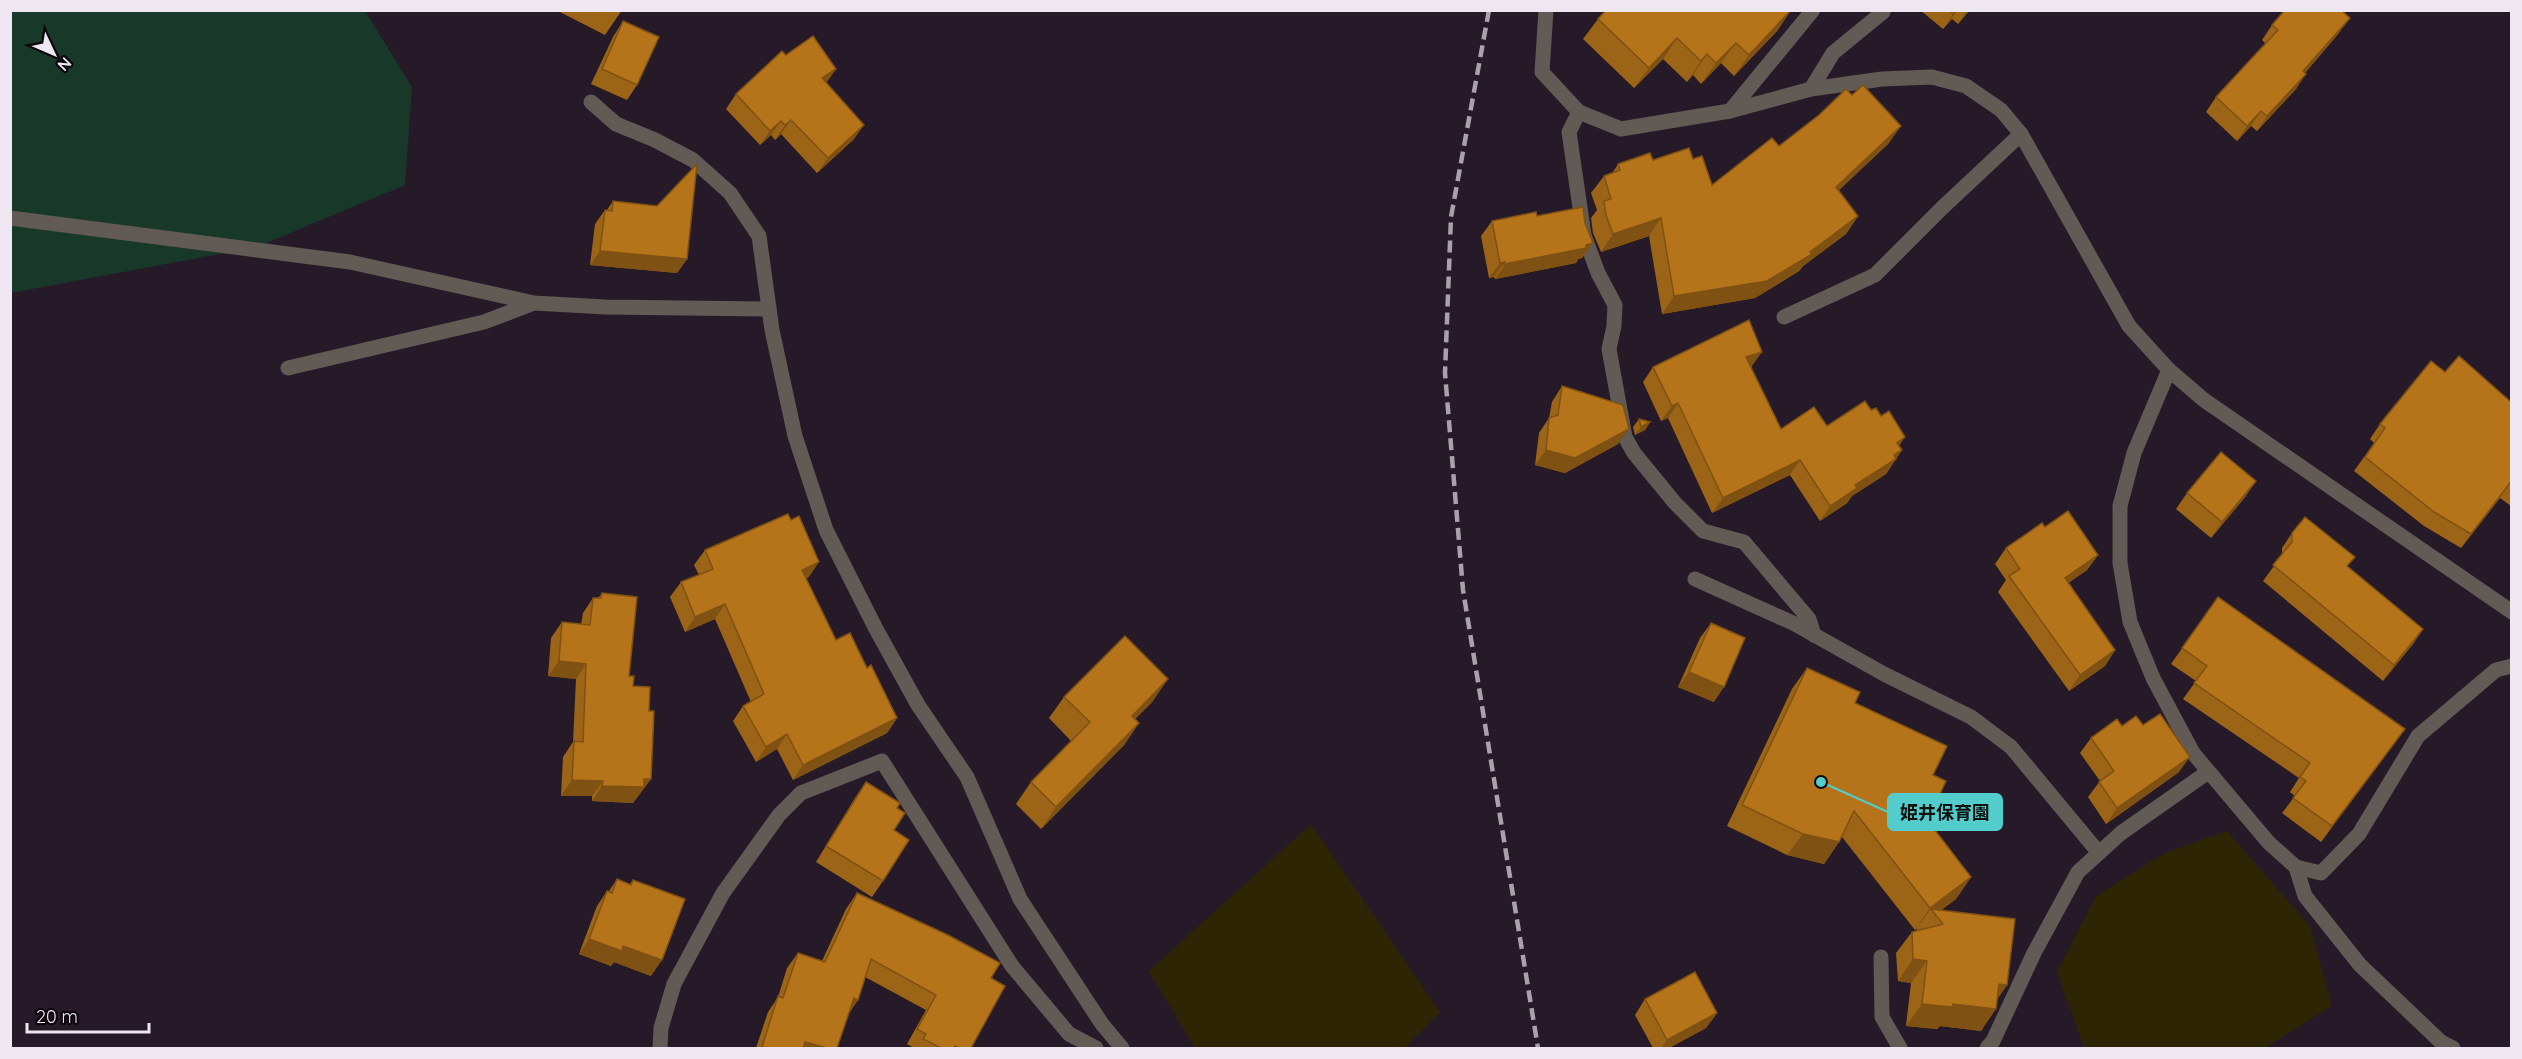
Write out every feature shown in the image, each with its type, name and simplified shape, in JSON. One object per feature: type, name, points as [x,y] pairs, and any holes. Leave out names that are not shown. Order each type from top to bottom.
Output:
[{"type":"street","points":[[1546,10],[1542,72],[1579,112],[1621,129],[1731,111],[1811,89],[1882,79],[1932,76],[1966,86],[2001,110],[2021,134],[2129,326],[2169,370],[2204,400],[2511,612]]},
{"type":"street","points":[[1731,111],[1813,10]]},
{"type":"street","points":[[1811,89],[1833,53],[1883,12]]},
{"type":"street","points":[[591,102],[616,124],[655,140],[693,160],[730,193],[759,236],[769,309],[795,436],[826,530],[876,630],[918,705],[967,777],[1020,899],[1102,1024],[1122,1048]]},
{"type":"street","points":[[1579,112],[1569,132],[1570,142],[1584,235],[1598,273],[1615,306],[1609,349],[1625,437],[1634,453],[1668,495],[1703,531],[1744,542],[1809,619],[1814,635]]},
{"type":"street","points":[[1784,317],[1875,275],[2021,134]]},
{"type":"street","points":[[10,218],[350,262],[534,303],[605,307],[769,309]]},
{"type":"street","points":[[288,368],[484,322],[534,303]]},
{"type":"street","points":[[2169,370],[2134,453],[2120,506],[2120,563],[2130,622],[2153,678],[2193,753],[2269,843],[2296,867],[2321,873],[2359,834],[2418,736],[2496,670],[2511,666]]},
{"type":"street","points":[[1695,579],[1793,623],[1884,674],[1971,717],[2011,747],[2099,853]]},
{"type":"street","points":[[660,1048],[661,1028],[675,984],[723,893],[779,816],[801,793],[882,761],[1012,966],[1070,1034],[1096,1048]]},
{"type":"street","points":[[1987,1048],[2078,872],[2121,833],[2208,772]]},
{"type":"street","points":[[2296,867],[2305,896],[2360,965],[2441,1042],[2452,1048]]},
{"type":"street","points":[[1881,957],[1882,1017],[1900,1048]]},
{"type":"green space","points":[[11,11],[365,11],[412,87],[405,185],[257,247],[11,293]]},
{"type":"sand","points":[[1311,824],[1440,1012],[1405,1048],[1195,1048],[1149,971]]},
{"type":"sand","points":[[2227,831],[2310,926],[2332,1006],[2265,1048],[2084,1048],[2057,972],[2096,896],[2165,853]]},
{"type":"building","points":[[1606,10],[1791,10],[1749,55],[1736,43],[1716,63],[1707,54],[1701,61],[1677,38],[1649,68],[1598,19]]},
{"type":"building","points":[[2285,10],[2341,10],[2350,18],[2303,71],[2306,74],[2267,116],[2261,111],[2247,126],[2216,97],[2278,30],[2272,25]]},
{"type":"building","points":[[623,21],[659,37],[637,85],[602,69]]},
{"type":"building","points":[[813,36],[836,69],[822,78],[864,125],[828,158],[791,120],[785,125],[781,121],[770,131],[736,94],[782,51],[786,55]]},
{"type":"building","points":[[1863,85],[1901,126],[1836,187],[1858,216],[1810,252],[1812,254],[1767,281],[1674,296],[1661,218],[1613,234],[1606,215],[1604,201],[1611,199],[1604,176],[1620,170],[1618,164],[1650,153],[1653,160],[1689,148],[1693,159],[1702,156],[1712,185],[1772,138],[1779,146],[1819,115],[1846,89],[1852,95]]},
{"type":"building","points":[[697,164],[687,259],[600,251],[605,210],[612,211],[613,201],[657,206]]},
{"type":"building","points":[[1583,207],[1585,223],[1593,243],[1586,245],[1586,248],[1505,264],[1505,262],[1500,263],[1492,221],[1536,212],[1537,216]]},
{"type":"building","points":[[1749,320],[1762,352],[1746,357],[1781,429],[1814,407],[1827,426],[1865,401],[1871,410],[1876,408],[1881,416],[1889,411],[1905,437],[1897,443],[1902,450],[1894,455],[1896,459],[1855,485],[1857,488],[1830,506],[1800,460],[1723,498],[1678,403],[1672,406],[1653,367]]},
{"type":"building","points":[[2459,356],[2511,402],[2511,484],[2471,534],[2434,512],[2365,457],[2385,428],[2380,424],[2431,361],[2445,372]]},
{"type":"building","points":[[1562,386],[1623,405],[1629,429],[1575,458],[1546,450],[1549,418],[1558,415]]},
{"type":"building","points":[[1639,419],[1650,422],[1641,427]]},
{"type":"building","points":[[2221,452],[2256,481],[2222,522],[2187,493]]},
{"type":"building","points":[[2068,511],[2098,555],[2065,578],[2115,650],[2080,675],[2009,576],[2020,569],[2006,548],[2042,523],[2045,527]]},
{"type":"building","points":[[788,514],[791,520],[799,516],[819,562],[802,570],[836,640],[850,633],[867,668],[871,665],[897,718],[803,765],[787,734],[766,747],[743,706],[764,694],[725,604],[695,617],[681,582],[713,569],[705,550]]},
{"type":"building","points":[[2305,517],[2355,557],[2347,566],[2423,629],[2394,665],[2273,565],[2292,542],[2292,533]]},
{"type":"building","points":[[602,593],[637,597],[629,676],[634,676],[633,686],[650,687],[649,711],[654,711],[651,779],[644,779],[644,787],[602,786],[603,781],[572,780],[574,741],[583,742],[586,664],[559,661],[562,622],[590,625],[593,598],[601,598]]},
{"type":"building","points":[[2218,597],[2405,729],[2332,826],[2293,798],[2306,781],[2300,777],[2310,763],[2194,683],[2207,666],[2182,648]]},
{"type":"building","points":[[1711,623],[1745,638],[1724,687],[1689,672]]},
{"type":"building","points":[[1125,636],[1168,679],[1132,716],[1139,723],[1056,807],[1031,782],[1090,722],[1064,697]]},
{"type":"building","points":[[1807,668],[1860,692],[1855,703],[1947,746],[1933,775],[1946,781],[1939,796],[1943,798],[1931,825],[1971,877],[1930,908],[1854,811],[1839,842],[1803,834],[1742,805]]},
{"type":"building","points":[[2160,714],[2190,757],[2117,808],[2099,782],[2114,771],[2091,738],[2117,719],[2122,726],[2136,716],[2143,725]]},
{"type":"building","points":[[866,782],[900,803],[897,808],[905,813],[894,830],[909,840],[883,881],[826,846]]},
{"type":"building","points":[[617,879],[631,885],[633,880],[685,899],[662,960],[623,946],[622,951],[589,939],[607,891],[612,893]]},
{"type":"building","points":[[857,893],[948,935],[1000,963],[991,978],[1005,986],[971,1048],[955,1046],[954,1048],[941,1048],[923,1039],[926,1034],[917,1029],[936,995],[871,959],[858,1000],[854,998],[837,1048],[827,1048],[805,1042],[803,1048],[762,1047],[778,996],[783,998],[798,953],[825,962]]},
{"type":"building","points":[[1931,909],[2015,919],[2007,985],[1999,984],[1996,1009],[1953,1004],[1952,1007],[1922,1004],[1927,961],[1913,959],[1912,932],[1943,924]]},
{"type":"building","points":[[1695,972],[1717,1013],[1667,1040],[1645,999]]},
{"type":"railway","points":[[1489,10],[1451,217],[1445,373],[1463,590],[1538,1048]]},
{"type":"place","name":"姫井保育園","points":[[1821,782]]}]
